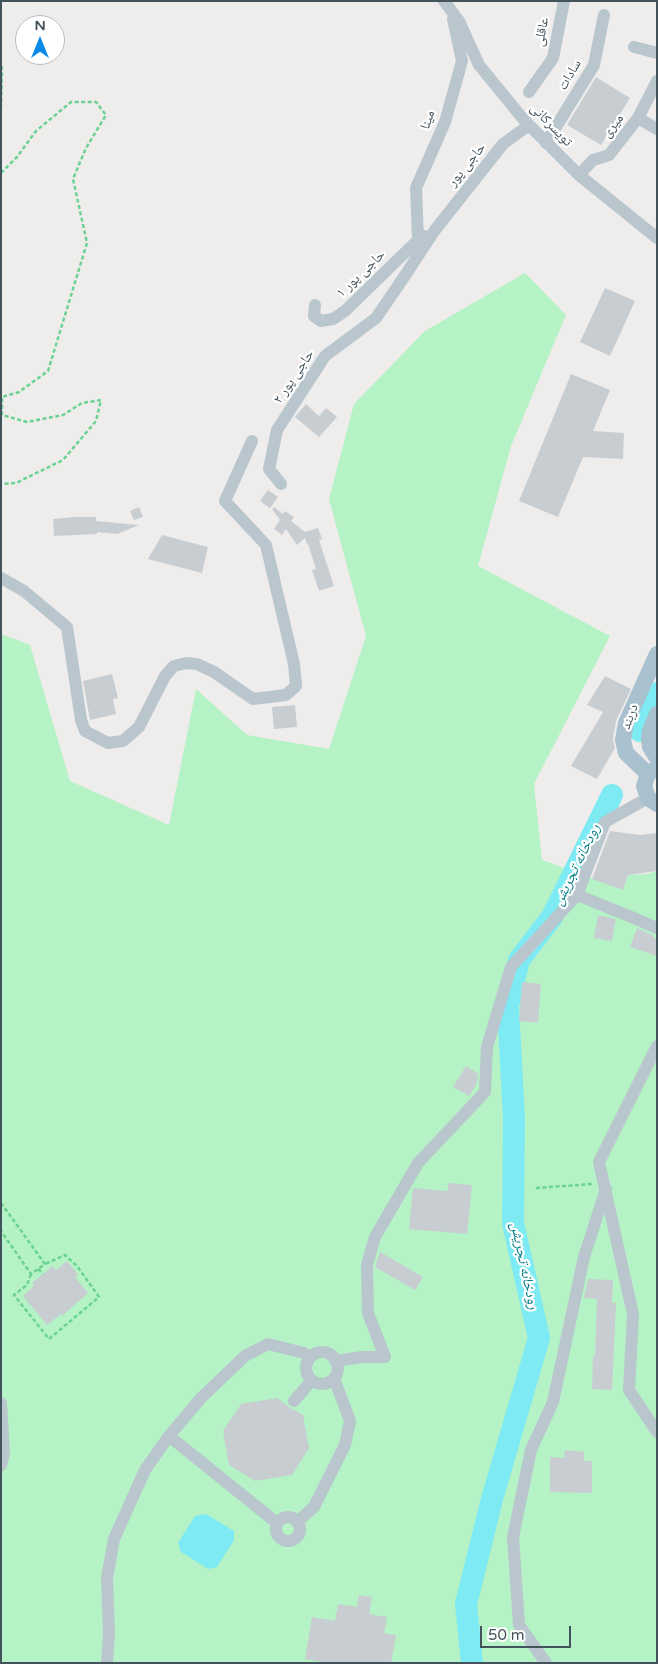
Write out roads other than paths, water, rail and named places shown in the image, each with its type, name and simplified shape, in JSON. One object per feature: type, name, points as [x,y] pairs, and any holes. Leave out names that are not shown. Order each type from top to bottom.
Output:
[{"type":"main road","name":"دربند","points":[[652,771],[626,753],[623,740],[626,723],[657,654]]},
{"type":"main road","name":"دربند","points":[[657,714],[649,739],[650,746],[657,758]]},
{"type":"main road","points":[[652,771],[644,786],[652,801]]},
{"type":"street","name":"عاقلی","points":[[530,92],[553,58],[564,1]]},
{"type":"street","name":"تویسرکانی","points":[[448,5],[460,21],[479,65],[529,125],[579,175],[657,238]]},
{"type":"street","name":"مینا","points":[[418,240],[416,188],[445,122],[462,61],[448,5]]},
{"type":"street","name":"سادات","points":[[546,143],[594,65],[604,15]]},
{"type":"street","points":[[634,47],[657,53]]},
{"type":"street","name":"میری","points":[[579,175],[593,160],[609,155],[638,118],[657,81]]},
{"type":"street","points":[[638,118],[657,129]]},
{"type":"street","name":"حاجی پور","points":[[435,230],[503,144],[529,125]]},
{"type":"street","name":"حاجی پور ۱","points":[[315,305],[314,316],[321,321],[333,319],[346,311],[418,240],[435,230]]},
{"type":"street","name":"حاجی پور ۲","points":[[282,484],[269,469],[277,430],[325,356],[376,318],[435,230]]},
{"type":"street","points":[[1,578],[24,590],[67,627],[81,720],[85,731],[108,743],[123,741],[139,728],[165,676],[174,666],[186,663],[197,664],[214,672],[253,699],[286,695],[296,686],[294,664],[266,545],[225,501],[252,441]]},
{"type":"street","points":[[335,1361],[362,1357],[385,1357],[368,1313],[367,1265],[375,1237],[418,1163],[485,1092],[487,1047],[511,967],[578,895],[605,822],[652,801]]},
{"type":"street","points":[[578,895],[657,928]]},
{"type":"street","points":[[657,1046],[599,1162],[633,1314],[629,1390],[657,1432]]},
{"type":"street","points":[[546,1663],[519,1625],[514,1537],[531,1450],[553,1402],[584,1258],[605,1186]]},
{"type":"street","points":[[107,1663],[109,1634],[107,1578],[114,1539],[145,1470],[169,1436],[201,1398],[245,1356],[268,1344],[304,1353],[310,1358]]},
{"type":"street","points":[[314,1354],[328,1354],[335,1361],[337,1370],[330,1382],[321,1384],[308,1377],[306,1367],[314,1354]]},
{"type":"street","points":[[297,1522],[314,1507],[345,1445],[350,1421],[334,1378]]},
{"type":"street","points":[[294,1401],[312,1380]]},
{"type":"street","points":[[1,1403],[4,1453],[1,1465]]},
{"type":"street","points":[[169,1436],[278,1523]]},
{"type":"street","points":[[287,1517],[297,1522],[300,1528],[298,1535],[292,1540],[280,1538],[276,1531],[278,1523],[287,1517]]},
{"type":"water","points":[[206,1514],[234,1531],[234,1540],[217,1567],[208,1569],[181,1552],[178,1543],[195,1516]]},
{"type":"waterway","name":"رودخانه تجریش","points":[[640,731],[657,693]]},
{"type":"waterway","name":"رودخانه تجریش","points":[[472,1663],[466,1604],[492,1499],[539,1338],[513,1223],[514,1119],[508,1006],[519,960],[552,917],[612,795]]}]
